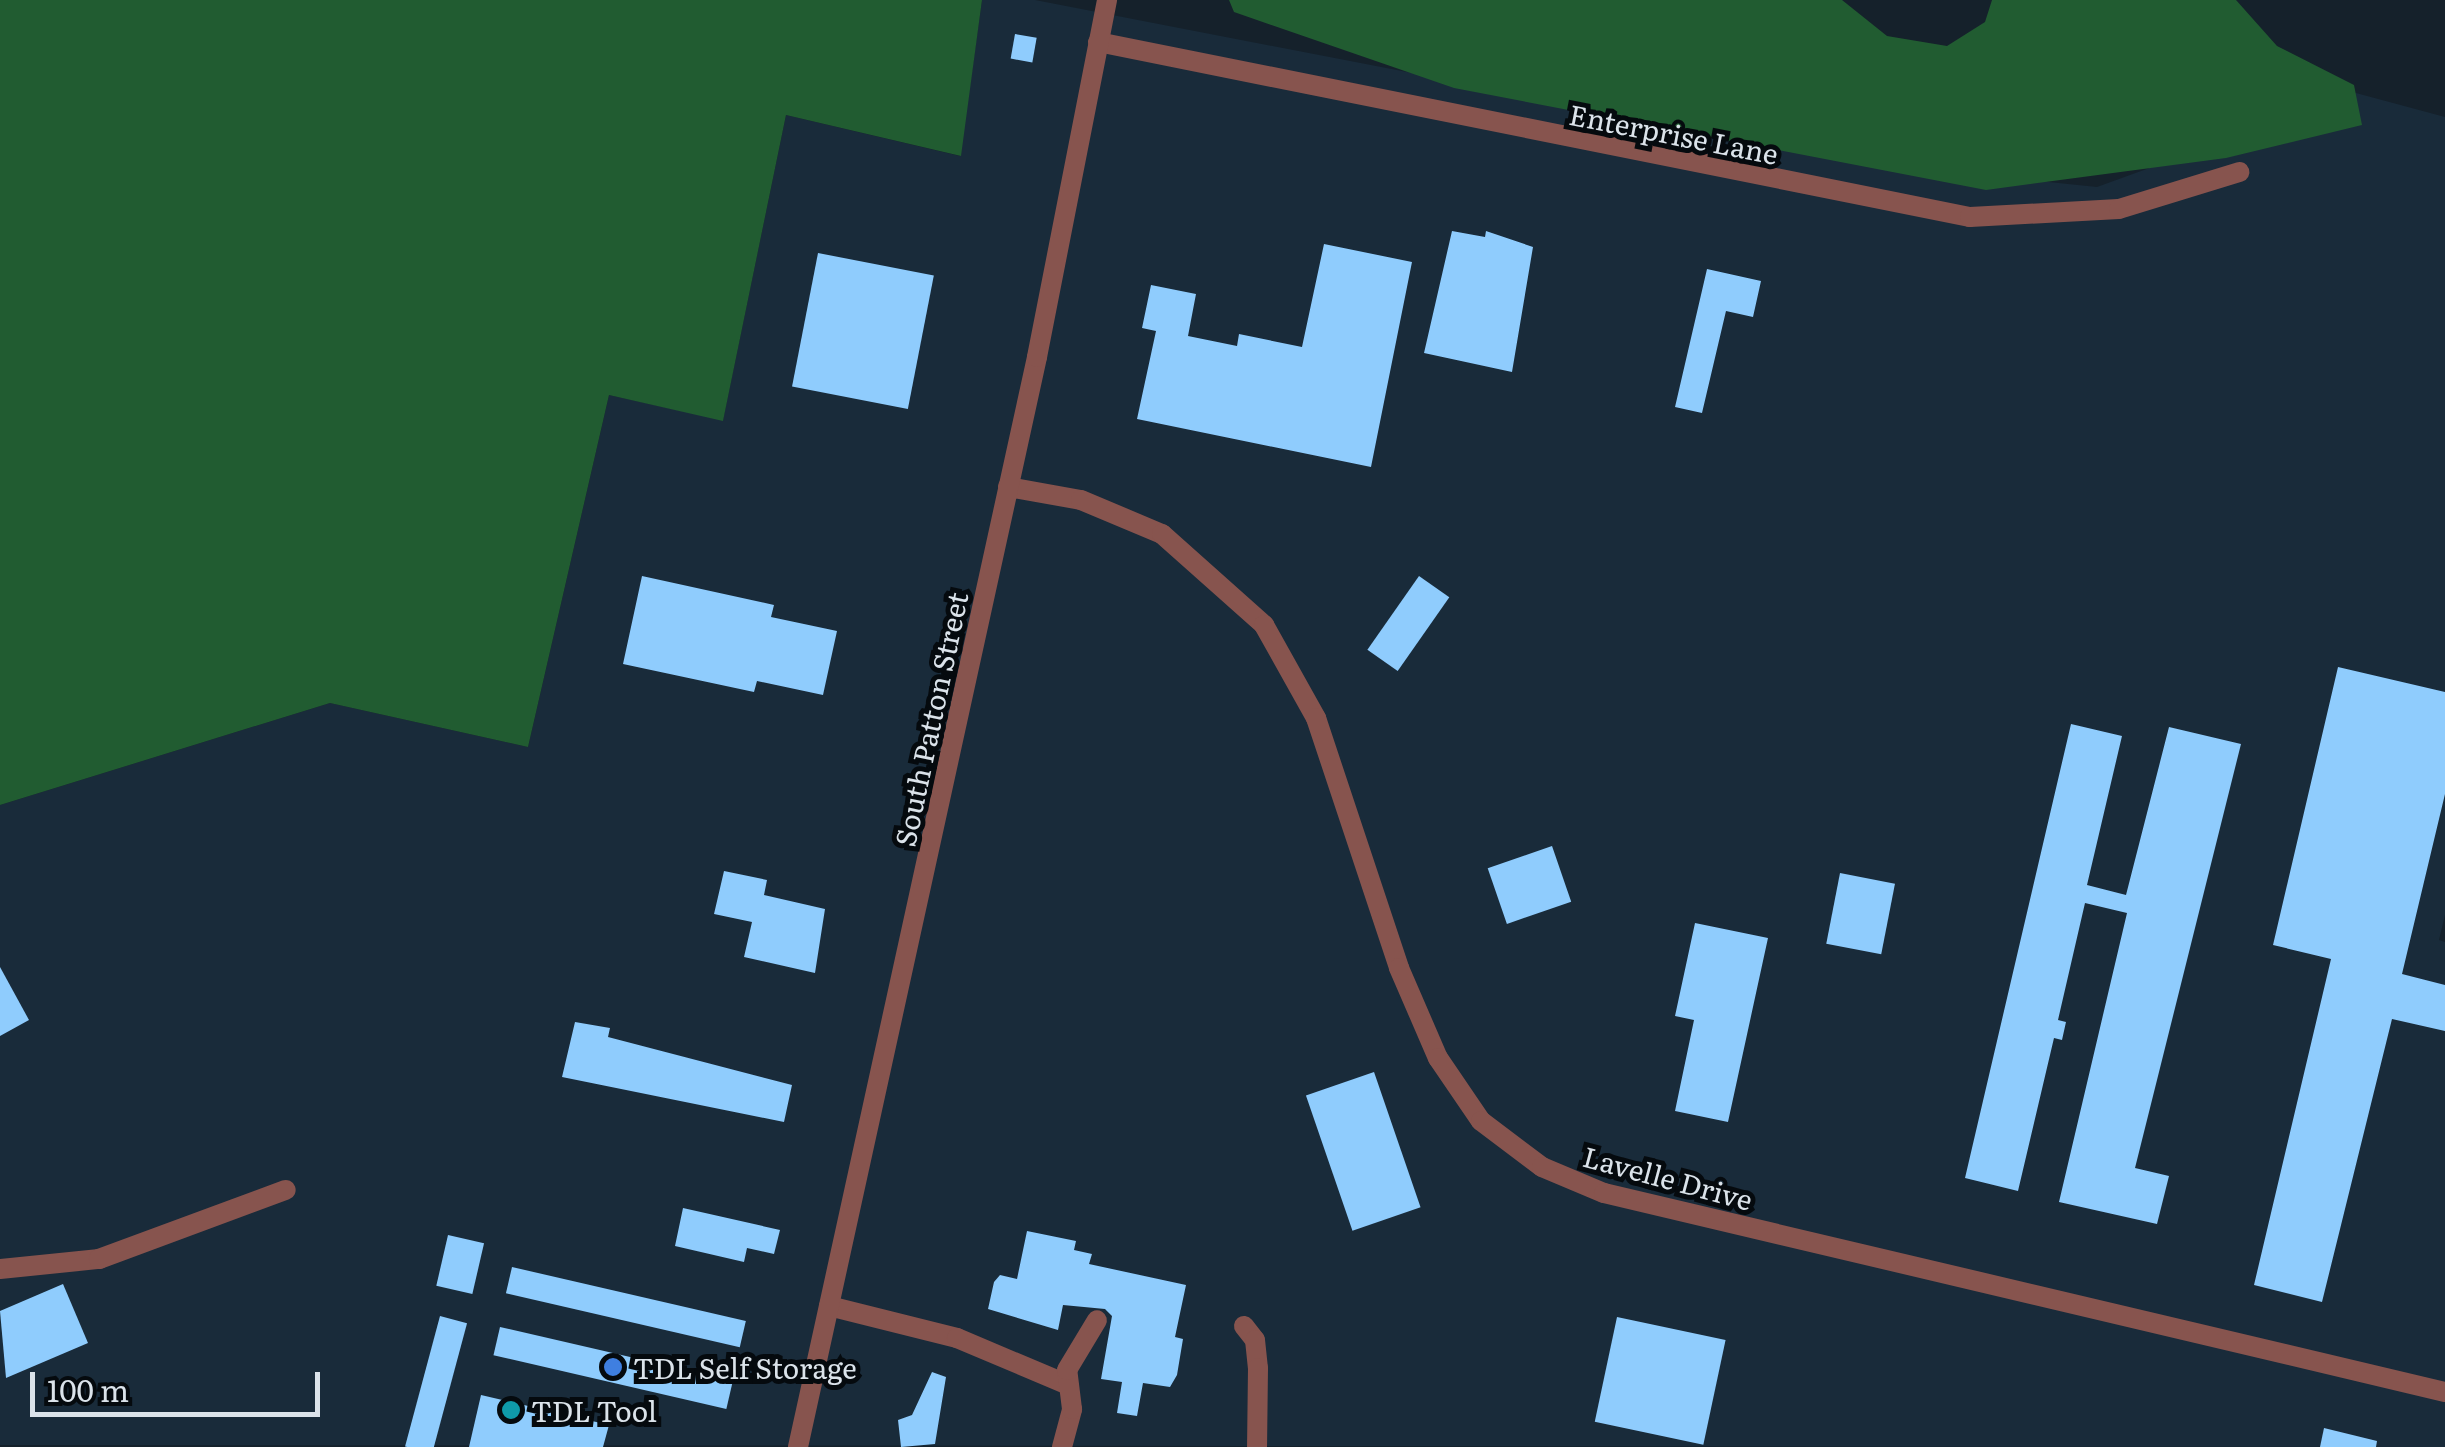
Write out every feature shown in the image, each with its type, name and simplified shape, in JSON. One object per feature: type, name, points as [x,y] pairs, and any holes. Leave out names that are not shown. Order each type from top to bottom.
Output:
[{"type":"street","name":"South Patton Street","points":[[798,1447],[1008,487],[1106,0]]},
{"type":"street","name":"Enterprise Lane","points":[[1098,42],[1970,218],[2119,210],[2240,172]]},
{"type":"street","name":"Lavelle Drive","points":[[1008,487],[1081,500],[1162,534],[1224,582],[1264,625],[1316,718],[1399,968],[1438,1058],[1481,1121],[1542,1168],[1604,1193],[2445,1392]]},
{"type":"street","points":[[0,1269],[99,1259],[286,1190]]},
{"type":"street","points":[[829,1306],[957,1338],[1068,1385]]},
{"type":"street","points":[[1062,1447],[1072,1409],[1067,1370],[1097,1320]]},
{"type":"street","points":[[1244,1326],[1254,1340],[1258,1368],[1257,1447]]},
{"type":"shaded area","points":[[982,0],[1035,0],[1887,165],[2097,187],[2356,93],[2445,117],[2445,915],[2439,940],[2445,942],[2445,1447],[0,1445],[0,805],[330,703],[528,747],[609,395],[723,420],[786,115],[960,156]]},
{"type":"green space","points":[[0,0],[982,0],[961,156],[786,115],[723,421],[609,395],[528,747],[330,703],[0,805]]},
{"type":"green space","points":[[1229,0],[1842,0],[1887,36],[1947,46],[1985,22],[1992,0],[2236,0],[2277,46],[2354,85],[2362,125],[2226,158],[1986,190],[1454,88],[1234,12]]},
{"type":"building","points":[[1015,34],[1037,38],[1032,62],[1011,59]]},
{"type":"building","points":[[1452,231],[1485,237],[1486,231],[1533,247],[1512,372],[1424,353]]},
{"type":"building","points":[[1324,244],[1412,262],[1371,467],[1137,419],[1156,331],[1142,328],[1151,285],[1196,294],[1188,336],[1237,346],[1239,334],[1302,347]]},
{"type":"building","points":[[818,253],[934,276],[908,409],[792,387]]},
{"type":"building","points":[[1707,269],[1761,281],[1753,317],[1726,311],[1702,413],[1675,407]]},
{"type":"building","points":[[642,576],[774,605],[771,617],[837,631],[823,695],[757,681],[754,692],[623,664]]},
{"type":"building","points":[[1419,576],[1449,597],[1398,671],[1367,650]]},
{"type":"building","points":[[2338,667],[2445,692],[2445,794],[2402,974],[2445,985],[2445,1031],[2392,1019],[2322,1302],[2254,1285],[2331,959],[2273,945]]},
{"type":"building","points":[[2071,724],[2122,736],[2087,885],[2126,895],[2169,727],[2241,744],[2135,1168],[2169,1176],[2157,1224],[2059,1202],[2127,913],[2085,903],[2058,1020],[2066,1022],[2062,1040],[2054,1038],[2018,1191],[1965,1178]]},
{"type":"building","points":[[1552,846],[1571,902],[1507,924],[1488,868]]},
{"type":"building","points":[[724,871],[767,880],[764,895],[825,909],[815,973],[744,957],[752,922],[714,914]]},
{"type":"building","points":[[1840,873],[1895,884],[1881,954],[1826,944]]},
{"type":"building","points":[[1695,923],[1768,938],[1728,1122],[1675,1111],[1694,1020],[1675,1016]]},
{"type":"building","points":[[0,967],[29,1020],[0,1036]]},
{"type":"building","points":[[575,1022],[610,1028],[608,1037],[792,1085],[784,1122],[562,1077]]},
{"type":"building","points":[[1374,1072],[1421,1207],[1352,1231],[1306,1095]]},
{"type":"building","points":[[683,1208],[780,1230],[774,1254],[747,1248],[744,1262],[675,1246]]},
{"type":"building","points":[[1027,1231],[1076,1241],[1074,1250],[1092,1254],[1089,1264],[1186,1285],[1175,1337],[1183,1339],[1177,1375],[1170,1387],[1143,1383],[1137,1416],[1117,1413],[1122,1382],[1101,1379],[1112,1316],[1105,1309],[1063,1305],[1058,1330],[988,1309],[994,1282],[1000,1275],[1017,1279]]},
{"type":"building","points":[[448,1235],[484,1243],[472,1294],[436,1286]]},
{"type":"building","name":"TDL Self Storage","points":[[512,1267],[746,1321],[740,1347],[506,1293]]},
{"type":"building","points":[[63,1284],[88,1343],[6,1378],[0,1311]]},
{"type":"building","points":[[440,1316],[467,1323],[434,1447],[405,1446]]},
{"type":"building","points":[[1617,1317],[1726,1340],[1703,1445],[1595,1422]]},
{"type":"building","name":"TDL Self Storage","points":[[500,1327],[733,1381],[726,1409],[493,1355]]},
{"type":"building","points":[[932,1372],[946,1377],[935,1444],[901,1447],[898,1420],[912,1415]]},
{"type":"building","name":"TDL Tool","points":[[481,1395],[609,1425],[603,1447],[469,1447]]},
{"type":"building","points":[[2324,1428],[2377,1441],[2376,1447],[2320,1447]]},
{"type":"place","name":"TDL Self Storage","points":[[613,1367]]},
{"type":"place","name":"TDL Tool","points":[[511,1410]]}]
